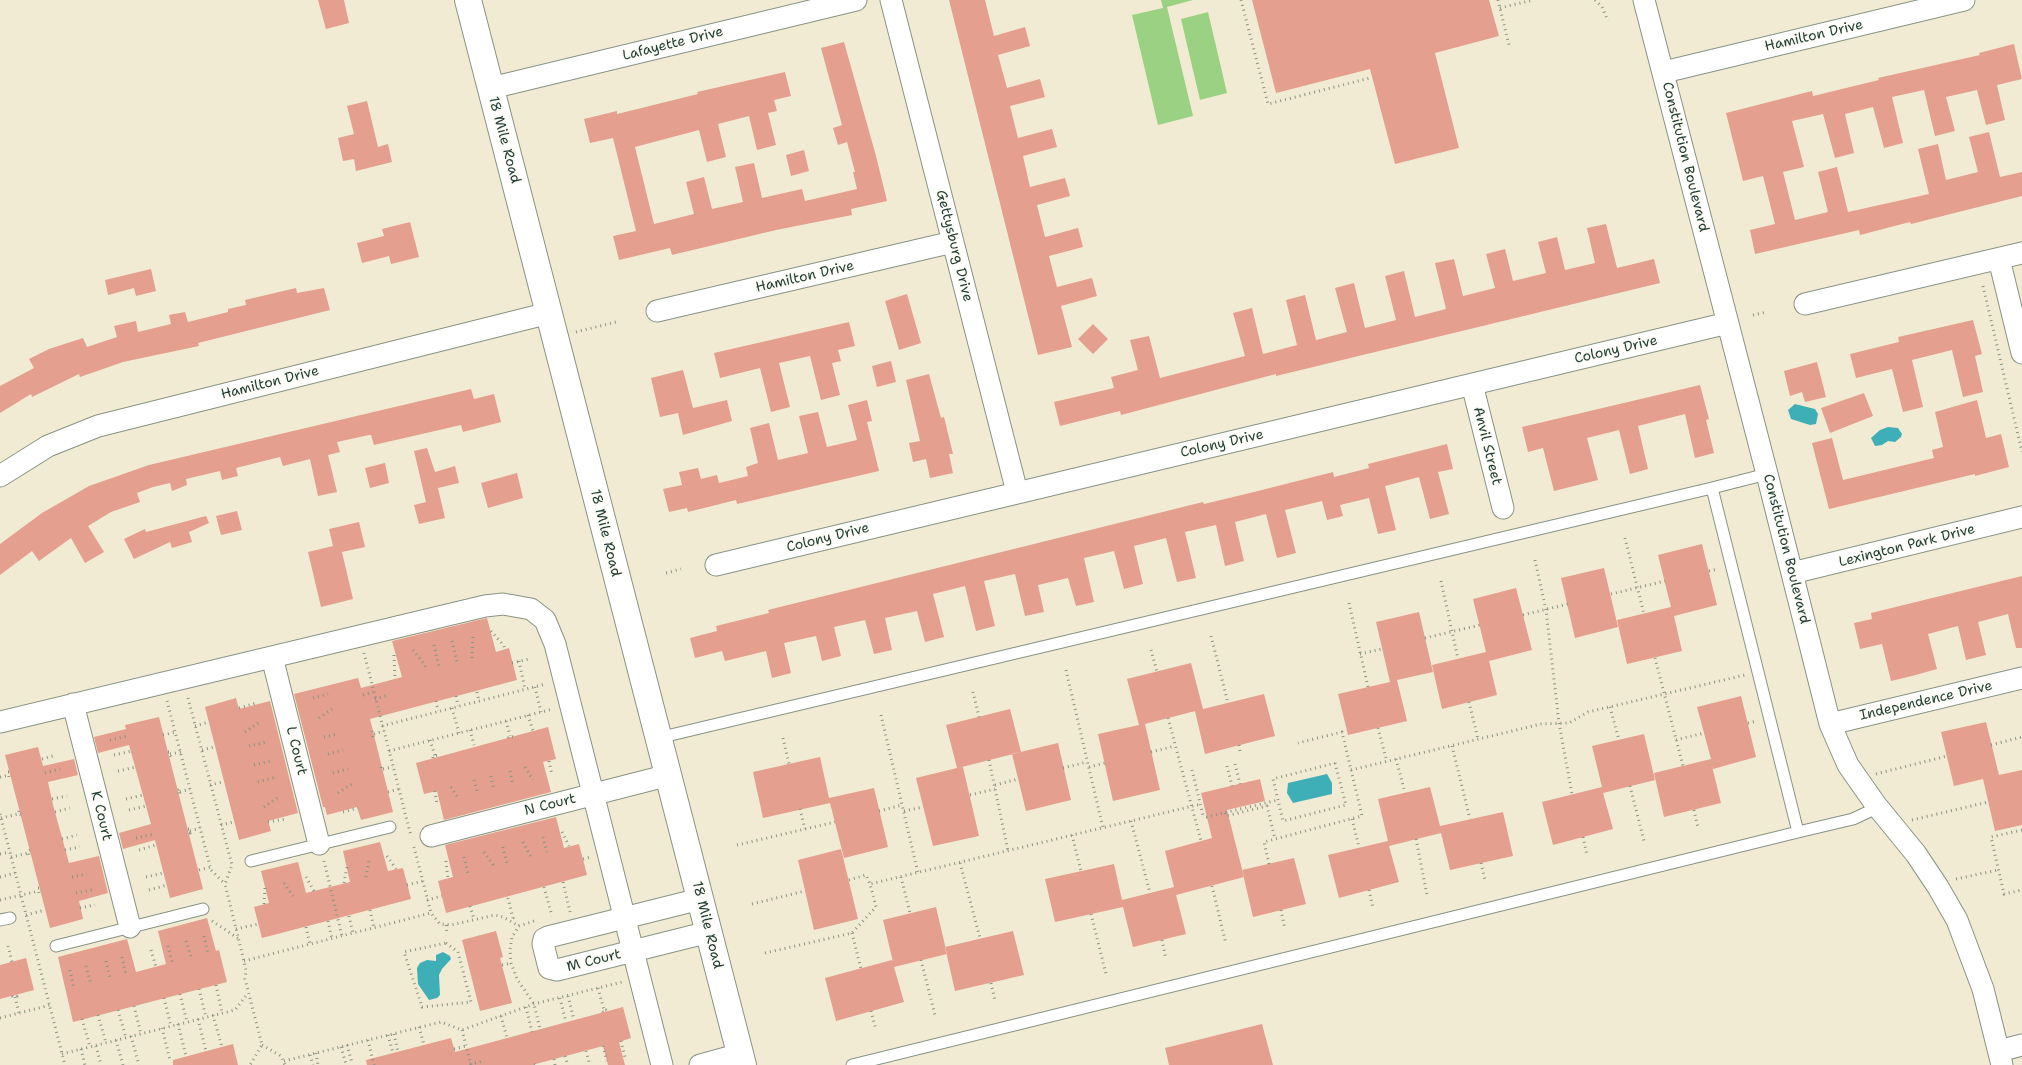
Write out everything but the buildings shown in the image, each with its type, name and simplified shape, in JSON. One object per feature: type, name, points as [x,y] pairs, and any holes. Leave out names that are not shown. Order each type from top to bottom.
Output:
[{"type":"street","name":"18 Mile Road","points":[[468,0],[742,1060]]},
{"type":"street","name":"Lafayette Drive","points":[[491,88],[856,0]]},
{"type":"street","name":"Gettysburg Drive","points":[[891,0],[1017,492]]},
{"type":"street","name":"Constitution Boulevard","points":[[1644,0],[1830,724],[1848,765],[1876,805],[1916,854],[1957,920],[1971,952],[1983,989],[2000,1058]]},
{"type":"street","name":"Hamilton Drive","points":[[1664,72],[1930,4],[1964,0]]},
{"type":"street","name":"Hamilton Drive","points":[[657,311],[952,242]]},
{"type":"street","points":[[1805,304],[2022,253]]},
{"type":"street","points":[[1999,259],[2022,353]]},
{"type":"street","name":"Hamilton Drive","points":[[0,476],[48,446],[98,426],[549,313]]},
{"type":"street","name":"Colony Drive","points":[[716,565],[1728,323]]},
{"type":"street","name":"Anvil Street","points":[[1472,384],[1502,508]]},
{"type":"street","name":"Lexington Park Drive","points":[[1792,573],[2022,518]]},
{"type":"street","points":[[0,722],[485,606],[504,604],[531,609],[545,620],[549,628],[594,794],[662,1065]]},
{"type":"street","name":"L Court","points":[[272,657],[321,851]]},
{"type":"street","name":"Independence Drive","points":[[1830,724],[2022,678]]},
{"type":"street","name":"K Court","points":[[73,704],[130,927]]},
{"type":"street","name":"N Court","points":[[431,836],[669,775]]},
{"type":"street","name":"M Court","points":[[700,899],[544,939],[543,944],[549,968],[557,970],[709,932]]},
{"type":"street","points":[[2000,1058],[2022,1045]]},
{"type":"street","points":[[700,1065],[742,1060]]},
{"type":"lane","points":[[658,738],[1767,474]]},
{"type":"lane","points":[[1712,488],[1798,832]]},
{"type":"lane","points":[[852,1065],[1853,819],[1868,812],[1876,805]]},
{"type":"lane","points":[[251,862],[321,851],[390,827]]},
{"type":"lane","points":[[56,946],[130,927],[204,912]]},
{"type":"path","points":[[1241,0],[1268,104],[1370,78]]},
{"type":"path","points":[[1498,0],[1509,45]]},
{"type":"path","points":[[1500,8],[1533,0]]},
{"type":"path","points":[[1595,0],[1602,7],[1608,21]]},
{"type":"path","points":[[1983,286],[2022,452]]},
{"type":"path","points":[[1753,315],[1767,312]]},
{"type":"path","points":[[572,333],[616,322]]},
{"type":"path","points":[[1625,538],[1644,614]]},
{"type":"path","points":[[1535,560],[1546,610],[1559,723],[1572,794]]},
{"type":"path","points":[[1709,571],[1721,568]]},
{"type":"path","points":[[666,572],[681,569]]},
{"type":"path","points":[[1441,581],[1458,659]]},
{"type":"path","points":[[1611,594],[1665,581]]},
{"type":"path","points":[[1349,603],[1368,687]]},
{"type":"path","points":[[1523,615],[1568,604]]},
{"type":"path","points":[[1425,638],[1480,625]]},
{"type":"path","points":[[490,631],[505,649]]},
{"type":"path","points":[[472,658],[473,635]]},
{"type":"path","points":[[1211,636],[1228,703]]},
{"type":"path","points":[[452,640],[457,662]]},
{"type":"path","points":[[434,645],[439,667]]},
{"type":"path","points":[[362,648],[431,913],[440,924],[446,926],[495,915],[519,926]]},
{"type":"path","points":[[1360,654],[1382,649]]},
{"type":"path","points":[[413,650],[425,665],[426,670]]},
{"type":"path","points":[[1152,650],[1157,672]]},
{"type":"path","points":[[394,655],[395,679]]},
{"type":"path","points":[[1655,658],[1683,766]]},
{"type":"path","points":[[512,663],[529,659]]},
{"type":"path","points":[[519,661],[526,689]]},
{"type":"path","points":[[1066,670],[1103,828]]},
{"type":"path","points":[[1351,770],[1541,724],[1569,723],[1588,712],[1748,674]]},
{"type":"path","points":[[382,726],[548,684]]},
{"type":"path","points":[[535,687],[541,712]]},
{"type":"path","points":[[186,690],[232,865],[225,884]]},
{"type":"path","points":[[477,691],[479,701]]},
{"type":"path","points":[[363,695],[373,692]]},
{"type":"path","points":[[973,692],[979,717]]},
{"type":"path","points":[[313,698],[328,694]]},
{"type":"path","points":[[166,695],[211,870],[225,884],[244,961],[245,979],[262,1045],[250,1065]]},
{"type":"path","points":[[375,699],[389,695]]},
{"type":"path","points":[[456,696],[458,706]]},
{"type":"path","points":[[436,701],[438,711]]},
{"type":"path","points":[[239,708],[256,702]]},
{"type":"path","points":[[1469,702],[1478,739]]},
{"type":"path","points":[[389,751],[561,707]]},
{"type":"path","points":[[1610,707],[1618,740]]},
{"type":"path","points":[[452,708],[459,733]]},
{"type":"path","points":[[318,718],[332,709]]},
{"type":"path","points":[[528,715],[533,731]]},
{"type":"path","points":[[880,715],[918,873]]},
{"type":"path","points":[[1168,718],[1200,841]]},
{"type":"path","points":[[245,732],[261,721]]},
{"type":"path","points":[[506,721],[510,737]]},
{"type":"path","points":[[195,726],[209,722]]},
{"type":"path","points":[[1378,728],[1387,762]]},
{"type":"path","points":[[470,730],[474,747]]},
{"type":"path","points":[[373,734],[384,731]]},
{"type":"path","points":[[163,735],[176,732]]},
{"type":"path","points":[[1269,864],[1264,842],[1362,816],[1342,732],[1298,743]]},
{"type":"path","points":[[1676,740],[1704,733]]},
{"type":"path","points":[[324,737],[338,734]]},
{"type":"path","points":[[110,740],[128,736]]},
{"type":"path","points":[[1992,745],[2022,737]]},
{"type":"path","points":[[783,738],[789,764]]},
{"type":"path","points":[[430,740],[435,757]]},
{"type":"path","points":[[249,746],[266,742]]},
{"type":"path","points":[[1239,745],[1240,752]]},
{"type":"path","points":[[1151,752],[1175,746]]},
{"type":"path","points":[[1452,746],[1470,819]]},
{"type":"path","points":[[202,750],[214,747]]},
{"type":"path","points":[[328,754],[343,750]]},
{"type":"path","points":[[114,755],[132,751]]},
{"type":"path","points":[[169,755],[181,752]]},
{"type":"path","points":[[42,759],[56,755]]},
{"type":"path","points":[[1871,775],[1947,756]]},
{"type":"path","points":[[1396,759],[1404,793]]},
{"type":"path","points":[[549,760],[552,775]]},
{"type":"path","points":[[989,760],[1008,851]]},
{"type":"path","points":[[254,765],[272,761]]},
{"type":"path","points":[[1064,768],[1087,762]]},
{"type":"path","points":[[1089,767],[1105,763]]},
{"type":"path","points":[[1335,763],[1346,805],[1283,820],[1278,800],[1273,779],[1335,763]]},
{"type":"path","points":[[1227,766],[1232,785],[1240,783],[1235,764]]},
{"type":"path","points":[[118,772],[136,767]]},
{"type":"path","points":[[382,769],[393,767]]},
{"type":"path","points":[[525,767],[533,780]]},
{"type":"path","points":[[45,773],[60,769]]},
{"type":"path","points":[[333,773],[348,769]]},
{"type":"path","points":[[1192,770],[1203,815],[1207,817],[1246,806],[1278,800]]},
{"type":"path","points":[[510,771],[513,785]]},
{"type":"path","points":[[0,777],[9,774]]},
{"type":"path","points":[[491,776],[494,790]]},
{"type":"path","points":[[258,782],[276,777]]},
{"type":"path","points":[[970,796],[1018,779]]},
{"type":"path","points":[[474,780],[478,794]]},
{"type":"path","points":[[210,785],[224,782]]},
{"type":"path","points":[[338,793],[352,784]]},
{"type":"path","points":[[1630,786],[1644,842]]},
{"type":"path","points":[[451,787],[459,799]]},
{"type":"path","points":[[179,792],[190,789]]},
{"type":"path","points":[[388,792],[399,789]]},
{"type":"path","points":[[435,791],[437,805]]},
{"type":"path","points":[[126,799],[143,795]]},
{"type":"path","points":[[52,799],[67,796]]},
{"type":"path","points":[[264,807],[280,796]]},
{"type":"path","points":[[1907,822],[1988,802]]},
{"type":"path","points":[[870,884],[1200,804]]},
{"type":"path","points":[[879,811],[902,805]]},
{"type":"path","points":[[129,810],[146,806]]},
{"type":"path","points":[[1225,813],[1226,816],[1267,806],[1275,839]]},
{"type":"path","points":[[904,811],[923,807]]},
{"type":"path","points":[[55,812],[70,808]]},
{"type":"path","points":[[343,812],[358,808]]},
{"type":"path","points":[[800,809],[805,829]]},
{"type":"path","points":[[1694,810],[1698,828]]},
{"type":"path","points":[[20,813],[0,816],[65,1065]]},
{"type":"path","points":[[268,822],[286,819]]},
{"type":"path","points":[[1352,819],[1359,847]]},
{"type":"path","points":[[1131,821],[1150,894]]},
{"type":"path","points":[[221,825],[234,822]]},
{"type":"path","points":[[737,845],[835,822]]},
{"type":"path","points":[[189,831],[200,828]]},
{"type":"path","points":[[2022,830],[1991,837],[2004,894],[2022,890]]},
{"type":"path","points":[[562,832],[569,846]]},
{"type":"path","points":[[136,838],[154,834]]},
{"type":"path","points":[[62,839],[77,835]]},
{"type":"path","points":[[1072,835],[1081,871]]},
{"type":"path","points":[[543,837],[547,852]]},
{"type":"path","points":[[1583,837],[1587,855]]},
{"type":"path","points":[[1416,840],[1427,895]]},
{"type":"path","points":[[523,842],[531,857]]},
{"type":"path","points":[[139,850],[156,845]]},
{"type":"path","points":[[65,850],[80,847]]},
{"type":"path","points":[[503,847],[507,863]]},
{"type":"path","points":[[321,851],[342,936]]},
{"type":"path","points":[[0,854],[10,852]]},
{"type":"path","points":[[484,852],[494,866]]},
{"type":"path","points":[[11,857],[30,853]]},
{"type":"path","points":[[387,856],[396,869]]},
{"type":"path","points":[[464,857],[468,873]]},
{"type":"path","points":[[366,877],[369,861]]},
{"type":"path","points":[[446,861],[448,879]]},
{"type":"path","points":[[960,863],[980,938]]},
{"type":"path","points":[[1481,863],[1485,880]]},
{"type":"path","points":[[199,870],[211,867]]},
{"type":"path","points":[[344,883],[347,867]]},
{"type":"path","points":[[1948,881],[1998,870]]},
{"type":"path","points":[[0,877],[15,873]]},
{"type":"path","points":[[146,877],[164,873]]},
{"type":"path","points":[[72,878],[88,874]]},
{"type":"path","points":[[765,954],[852,933],[876,907],[866,875],[849,880]]},
{"type":"path","points":[[306,877],[314,891]]},
{"type":"path","points":[[901,877],[910,913]]},
{"type":"path","points":[[407,885],[422,881]]},
{"type":"path","points":[[284,882],[293,896]]},
{"type":"path","points":[[562,882],[570,912]]},
{"type":"path","points":[[149,890],[167,885]]},
{"type":"path","points":[[1212,886],[1226,944]]},
{"type":"path","points":[[264,904],[265,887]]},
{"type":"path","points":[[544,887],[552,916]]},
{"type":"path","points":[[0,900],[40,890]]},
{"type":"path","points":[[76,894],[92,890]]},
{"type":"path","points":[[752,904],[805,890]]},
{"type":"path","points":[[1369,890],[1373,908]]},
{"type":"path","points":[[427,900],[442,896]]},
{"type":"path","points":[[507,897],[513,918],[511,921]]},
{"type":"path","points":[[80,908],[95,905]]},
{"type":"path","points":[[470,906],[474,919]]},
{"type":"path","points":[[26,914],[45,910]]},
{"type":"path","points":[[370,910],[374,928]]},
{"type":"path","points":[[1281,910],[1286,930]]},
{"type":"path","points":[[204,912],[239,939]]},
{"type":"path","points":[[244,961],[431,913]]},
{"type":"path","points":[[1091,914],[1106,974]]},
{"type":"path","points":[[349,916],[353,933]]},
{"type":"path","points":[[328,921],[332,939]]},
{"type":"path","points":[[236,929],[258,924]]},
{"type":"path","points":[[446,926],[447,935]]},
{"type":"path","points":[[306,927],[310,944]]},
{"type":"path","points":[[852,933],[861,969]]},
{"type":"path","points":[[204,936],[208,953]]},
{"type":"path","points":[[1162,940],[1166,959]]},
{"type":"path","points":[[186,941],[191,958]]},
{"type":"path","points":[[446,943],[458,952],[464,974],[471,1002],[422,1007],[404,952],[446,943]]},
{"type":"path","points":[[8,946],[12,962]]},
{"type":"path","points":[[168,946],[172,962]]},
{"type":"path","points":[[151,950],[156,967]]},
{"type":"path","points":[[122,957],[126,974]]},
{"type":"path","points":[[921,960],[935,1015]]},
{"type":"path","points":[[106,961],[110,978]]},
{"type":"path","points":[[502,965],[511,963]]},
{"type":"path","points":[[86,966],[90,984]]},
{"type":"path","points":[[70,970],[74,988]]},
{"type":"path","points":[[464,974],[471,973]]},
{"type":"path","points":[[262,1045],[281,1056],[284,1063],[316,1053],[441,1022],[462,1030],[534,1004],[630,980]]},
{"type":"path","points":[[990,983],[995,1001]]},
{"type":"path","points":[[216,985],[222,1013]]},
{"type":"path","points":[[598,988],[605,1011]]},
{"type":"path","points":[[199,989],[206,1017]]},
{"type":"path","points":[[62,1054],[235,1010],[249,993]]},
{"type":"path","points":[[180,994],[187,1022]]},
{"type":"path","points":[[14,996],[19,1013]]},
{"type":"path","points":[[568,996],[574,1020]]},
{"type":"path","points":[[164,998],[171,1026]]},
{"type":"path","points":[[560,998],[566,1022]]},
{"type":"path","points":[[534,1004],[540,1029]]},
{"type":"path","points":[[0,1018],[50,1005]]},
{"type":"path","points":[[134,1006],[141,1034]]},
{"type":"path","points":[[526,1007],[532,1032]]},
{"type":"path","points":[[118,1010],[126,1038]]},
{"type":"path","points":[[871,1011],[876,1030]]},
{"type":"path","points":[[98,1015],[106,1043]]},
{"type":"path","points":[[213,1016],[222,1047]]},
{"type":"path","points":[[501,1016],[507,1038]]},
{"type":"path","points":[[82,1019],[90,1047]]},
{"type":"path","points":[[198,1019],[206,1051]]},
{"type":"path","points":[[178,1024],[186,1056]]},
{"type":"path","points":[[419,1027],[424,1045]]},
{"type":"path","points":[[162,1028],[170,1060]]},
{"type":"path","points":[[462,1030],[471,1064],[484,1061]]},
{"type":"path","points":[[394,1034],[398,1052]]},
{"type":"path","points":[[388,1035],[393,1053]]},
{"type":"path","points":[[131,1036],[139,1065]]},
{"type":"path","points":[[116,1040],[123,1065]]},
{"type":"path","points":[[368,1040],[374,1065]]},
{"type":"path","points":[[621,1041],[625,1057]]},
{"type":"path","points":[[347,1045],[352,1063]]},
{"type":"path","points":[[96,1046],[101,1065]]},
{"type":"path","points":[[454,1050],[466,1046]]},
{"type":"path","points":[[603,1046],[607,1061]]},
{"type":"path","points":[[341,1047],[346,1064]]},
{"type":"path","points":[[81,1049],[85,1065]]},
{"type":"path","points":[[586,1050],[590,1065]]},
{"type":"path","points":[[316,1053],[318,1065]]},
{"type":"path","points":[[310,1055],[313,1065]]},
{"type":"path","points":[[565,1056],[568,1065]]},
{"type":"path","points":[[554,1059],[555,1065]]},
{"type":"green space","points":[[1161,0],[1193,0],[1167,7],[1193,116],[1158,125],[1132,15],[1163,8]]},
{"type":"green space","points":[[1208,12],[1227,93],[1200,100],[1181,19]]},
{"type":"water","points":[[1795,404],[1815,409],[1818,414],[1816,424],[1810,425],[1791,419],[1788,410]]},
{"type":"water","points":[[1888,427],[1898,428],[1902,434],[1901,437],[1895,442],[1888,441],[1882,445],[1875,446],[1871,438],[1880,430]]},
{"type":"water","points":[[1327,774],[1332,783],[1332,794],[1293,803],[1287,793],[1288,783]]},
{"type":"water","points":[[443,952],[450,956],[451,959],[439,975],[440,995],[429,1000],[418,984],[417,968],[420,963],[427,960],[436,961],[436,955]]}]
